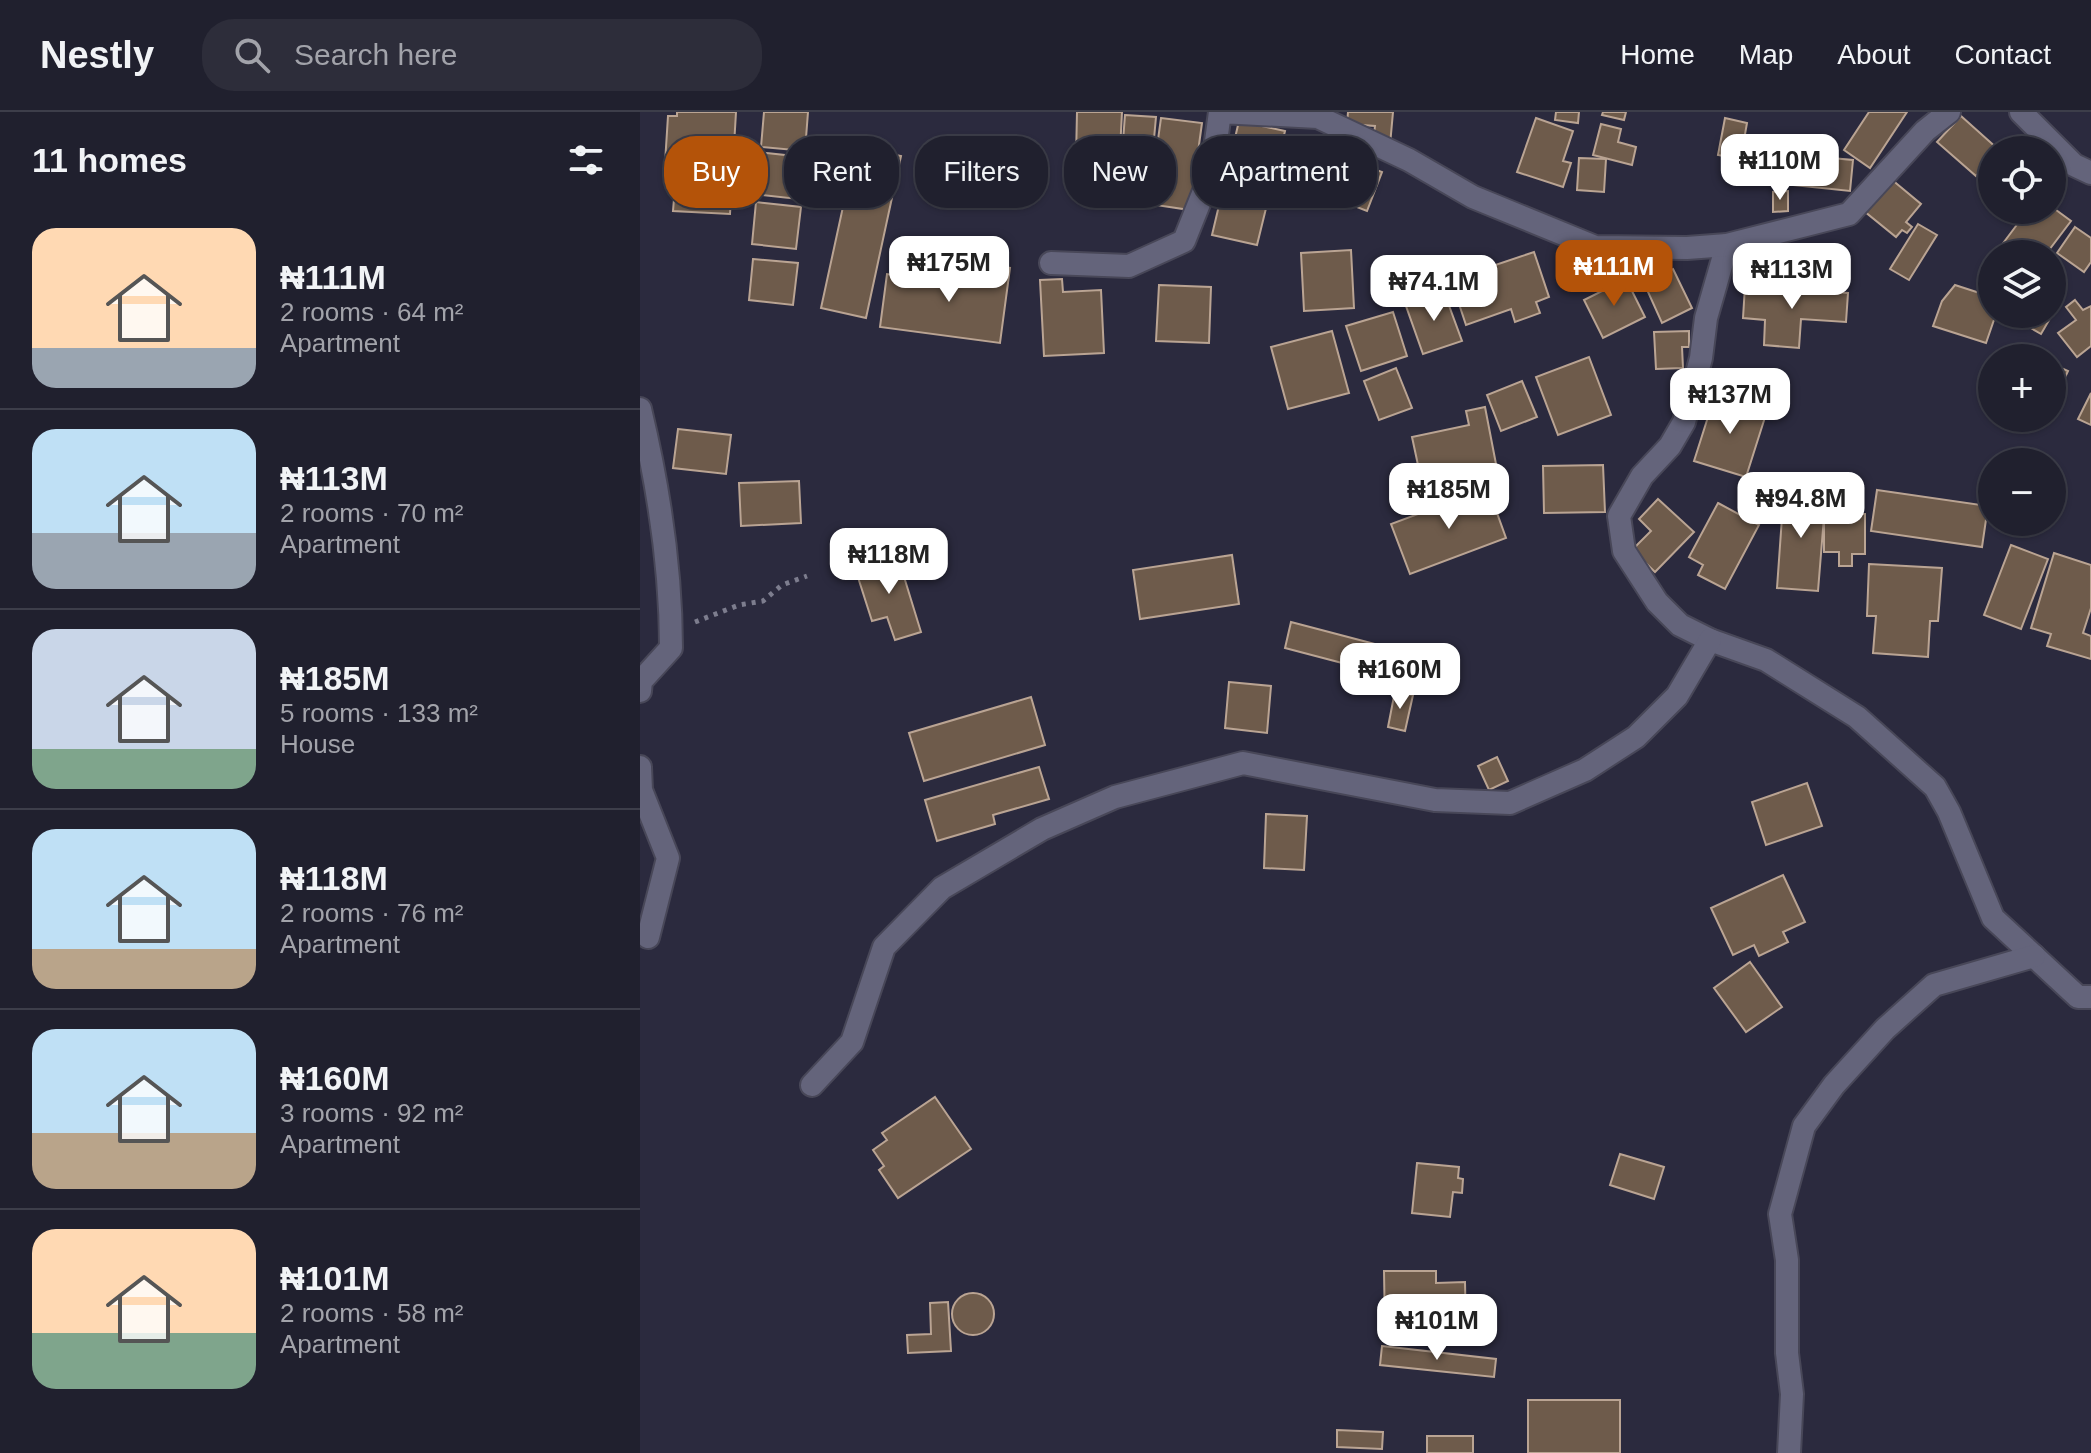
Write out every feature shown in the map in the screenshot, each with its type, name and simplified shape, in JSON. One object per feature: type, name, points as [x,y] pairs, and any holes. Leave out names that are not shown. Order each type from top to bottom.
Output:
[{"type":"street","points":[[1051,263],[1129,266],[1184,241],[1212,171],[1220,112],[1318,117],[1409,160],[1473,197],[1595,247],[1727,245],[1849,214],[1925,131],[1949,112]]},
{"type":"street","points":[[2021,112],[2074,165],[2091,173]]},
{"type":"street","points":[[1727,245],[1706,318],[1701,358],[1684,422],[1670,446],[1642,476],[1619,516],[1624,551],[1640,579],[1680,625],[1710,640],[1766,660],[1857,717],[1935,787],[1949,812],[1993,918],[2078,997],[2091,997]]},
{"type":"street","points":[[640,409],[655,473],[671,578],[671,648],[641,681],[640,691]]},
{"type":"street","points":[[812,1085],[852,1042],[884,947],[942,888],[1042,829],[1115,797],[1243,763],[1435,800],[1510,803],[1585,770],[1636,737],[1677,696],[1710,640]]},
{"type":"street","points":[[640,767],[641,790],[668,858],[648,937]]},
{"type":"street","points":[[1789,1453],[1792,1394],[1787,1353],[1787,1260],[1780,1214],[1804,1126],[1834,1085],[1885,1029],[1934,985],[2034,956]]},
{"type":"path","points":[[671,648],[688,624],[739,605],[763,601],[782,585],[807,576]]},
{"type":"building","points":[[677,112],[736,112],[735,136],[667,136],[668,116],[677,116]]},
{"type":"building","points":[[764,112],[808,112],[806,136],[784,136],[784,149],[768,148],[768,136],[762,136]]},
{"type":"building","points":[[1077,112],[1122,112],[1121,136],[1076,136]]},
{"type":"building","points":[[1348,112],[1393,112],[1390,145],[1377,143],[1377,136],[1374,136],[1375,126],[1347,124]]},
{"type":"building","points":[[1556,112],[1579,112],[1578,123],[1555,120]]},
{"type":"building","points":[[1603,112],[1626,112],[1624,120],[1602,115]]},
{"type":"building","points":[[1869,112],[1907,112],[1870,168],[1844,150]]},
{"type":"building","points":[[1125,115],[1156,117],[1154,136],[1123,136]]},
{"type":"building","points":[[1961,116],[1983,136],[1978,136],[1978,174],[1976,176],[1937,142]]},
{"type":"building","points":[[1161,118],[1202,123],[1200,136],[1192,136],[1190,210],[1176,208],[1176,136],[1158,136]]},
{"type":"building","points":[[1536,118],[1573,131],[1563,161],[1571,163],[1563,187],[1517,172]]},
{"type":"building","points":[[1725,118],[1747,123],[1742,151],[1751,152],[1749,161],[1718,155]]},
{"type":"building","points":[[1239,121],[1285,131],[1284,136],[1235,136]]},
{"type":"building","points":[[1601,124],[1621,129],[1618,142],[1636,147],[1632,165],[1593,155]]},
{"type":"building","points":[[1756,151],[1788,156],[1786,167],[1772,165],[1770,174],[1752,171]]},
{"type":"building","points":[[768,153],[784,155],[784,197],[768,196]]},
{"type":"building","points":[[1797,155],[1853,160],[1850,191],[1794,185]]},
{"type":"building","points":[[1579,158],[1606,159],[1604,192],[1577,190]]},
{"type":"building","points":[[1891,179],[1921,204],[1906,222],[1912,227],[1907,233],[1902,230],[1896,237],[1864,211]]},
{"type":"building","points":[[1788,191],[1788,211],[1773,212],[1773,192]]},
{"type":"building","points":[[768,203],[801,208],[796,249],[752,244],[755,208],[768,208]]},
{"type":"building","points":[[673,208],[730,208],[730,214],[673,211]]},
{"type":"building","points":[[843,208],[890,208],[866,318],[821,308]]},
{"type":"building","points":[[1218,208],[1266,208],[1257,245],[1212,235]]},
{"type":"building","points":[[2066,217],[2071,221],[2057,240],[2006,240],[2018,224],[2066,224]]},
{"type":"building","points":[[1918,224],[1937,235],[1909,280],[1890,269]]},
{"type":"building","points":[[2075,227],[2091,238],[2091,262],[2084,272],[2066,259],[2066,240]]},
{"type":"building","points":[[1351,250],[1354,308],[1304,311],[1301,253]]},
{"type":"building","points":[[1534,252],[1549,297],[1536,302],[1540,313],[1515,322],[1511,309],[1466,325],[1451,280]]},
{"type":"building","points":[[753,259],[798,263],[793,305],[749,300]]},
{"type":"building","points":[[958,262],[1010,268],[1000,343],[880,327],[887,274],[956,283]]},
{"type":"building","points":[[1673,269],[1692,308],[1662,323],[1644,283]]},
{"type":"building","points":[[1062,279],[1063,292],[1101,290],[1104,353],[1044,356],[1040,280]]},
{"type":"building","points":[[1626,279],[1645,317],[1603,338],[1584,300]]},
{"type":"building","points":[[1159,285],[1211,287],[1209,343],[1156,341]]},
{"type":"building","points":[[1955,285],[1978,292],[1978,328],[1991,328],[1986,343],[1933,326],[1942,301]]},
{"type":"building","points":[[1745,286],[1848,293],[1846,322],[1801,319],[1799,348],[1764,345],[1765,320],[1743,318]]},
{"type":"building","points":[[1444,292],[1462,341],[1423,354],[1406,306]]},
{"type":"building","points":[[2075,300],[2083,310],[2091,306],[2091,346],[2077,357],[2058,333],[2076,320],[2066,307]]},
{"type":"building","points":[[1393,312],[1407,356],[1361,371],[1346,326]]},
{"type":"building","points":[[2031,328],[2044,328],[2041,334]]},
{"type":"building","points":[[1332,331],[1349,393],[1288,409],[1271,347]]},
{"type":"building","points":[[1689,331],[1689,347],[1682,347],[1683,368],[1656,369],[1654,332]]},
{"type":"building","points":[[1589,357],[1611,415],[1558,435],[1536,377]]},
{"type":"building","points":[[1396,368],[1412,408],[1379,420],[1364,381]]},
{"type":"building","points":[[1522,381],[1537,417],[1501,431],[1487,395]]},
{"type":"building","points":[[2091,393],[2091,425],[2078,419]]},
{"type":"building","points":[[1715,395],[1767,411],[1746,477],[1694,461]]},
{"type":"building","points":[[1485,407],[1496,464],[1421,479],[1412,437],[1469,425],[1466,411]]},
{"type":"building","points":[[678,429],[731,435],[726,474],[673,468]]},
{"type":"building","points":[[1603,465],[1605,512],[1544,513],[1543,466]]},
{"type":"building","points":[[799,481],[801,523],[741,526],[739,483]]},
{"type":"building","points":[[1488,488],[1506,538],[1410,574],[1391,524]]},
{"type":"building","points":[[1784,489],[1826,492],[1818,591],[1777,588]]},
{"type":"building","points":[[1877,490],[1978,505],[1978,536],[1984,536],[1982,547],[1871,531]]},
{"type":"building","points":[[1658,499],[1694,532],[1655,572],[1632,550],[1651,531],[1639,519]]},
{"type":"building","points":[[1718,503],[1759,525],[1725,589],[1698,575],[1703,565],[1689,557]]},
{"type":"building","points":[[1824,514],[1865,514],[1865,554],[1852,554],[1852,566],[1839,566],[1839,552],[1824,552]]},
{"type":"building","points":[[2011,545],[2048,559],[2021,629],[1984,615]]},
{"type":"building","points":[[2054,553],[2091,565],[2091,608],[2083,633],[2091,636],[2091,659],[2047,646],[2051,634],[2031,628]]},
{"type":"building","points":[[897,554],[921,632],[895,640],[887,617],[872,621],[855,568]]},
{"type":"building","points":[[1232,555],[1239,604],[1140,619],[1133,570]]},
{"type":"building","points":[[1869,564],[1942,568],[1938,621],[1930,621],[1928,657],[1873,653],[1876,616],[1867,616]]},
{"type":"building","points":[[1291,622],[1409,653],[1403,679],[1285,648]]},
{"type":"building","points":[[1229,682],[1271,686],[1267,733],[1225,728]]},
{"type":"building","points":[[1395,691],[1413,695],[1405,731],[1388,727]]},
{"type":"building","points":[[1031,697],[1045,745],[924,781],[909,733]]},
{"type":"building","points":[[1497,757],[1508,781],[1489,790],[1478,766]]},
{"type":"building","points":[[1039,767],[1049,799],[993,815],[995,824],[937,841],[925,800]]},
{"type":"building","points":[[1807,783],[1822,826],[1766,845],[1752,802]]},
{"type":"building","points":[[1266,814],[1307,816],[1304,870],[1264,868]]},
{"type":"building","points":[[1783,875],[1805,922],[1783,932],[1788,942],[1759,956],[1754,945],[1733,955],[1711,908]]},
{"type":"building","points":[[1750,962],[1782,1007],[1746,1032],[1714,988]]},
{"type":"building","points":[[935,1097],[971,1149],[898,1198],[879,1170],[884,1166],[873,1150],[887,1140],[882,1133]]},
{"type":"building","points":[[1620,1154],[1664,1167],[1654,1199],[1610,1185]]},
{"type":"building","points":[[1417,1163],[1459,1167],[1458,1178],[1463,1179],[1462,1193],[1453,1192],[1450,1217],[1412,1213]]},
{"type":"building","points":[[1384,1271],[1436,1271],[1436,1283],[1465,1282],[1466,1329],[1385,1330]]},
{"type":"building","points":[[973,1293],[988,1299],[994,1314],[988,1329],[973,1335],[958,1329],[952,1314],[958,1299]]},
{"type":"building","points":[[948,1302],[951,1351],[908,1353],[907,1335],[931,1334],[930,1303]]},
{"type":"building","points":[[1382,1346],[1496,1359],[1494,1377],[1380,1365]]},
{"type":"building","points":[[1528,1400],[1620,1400],[1620,1453],[1528,1453]]},
{"type":"building","points":[[1337,1430],[1383,1432],[1382,1449],[1337,1447]]},
{"type":"building","points":[[1427,1436],[1473,1436],[1473,1453],[1427,1453]]}]
